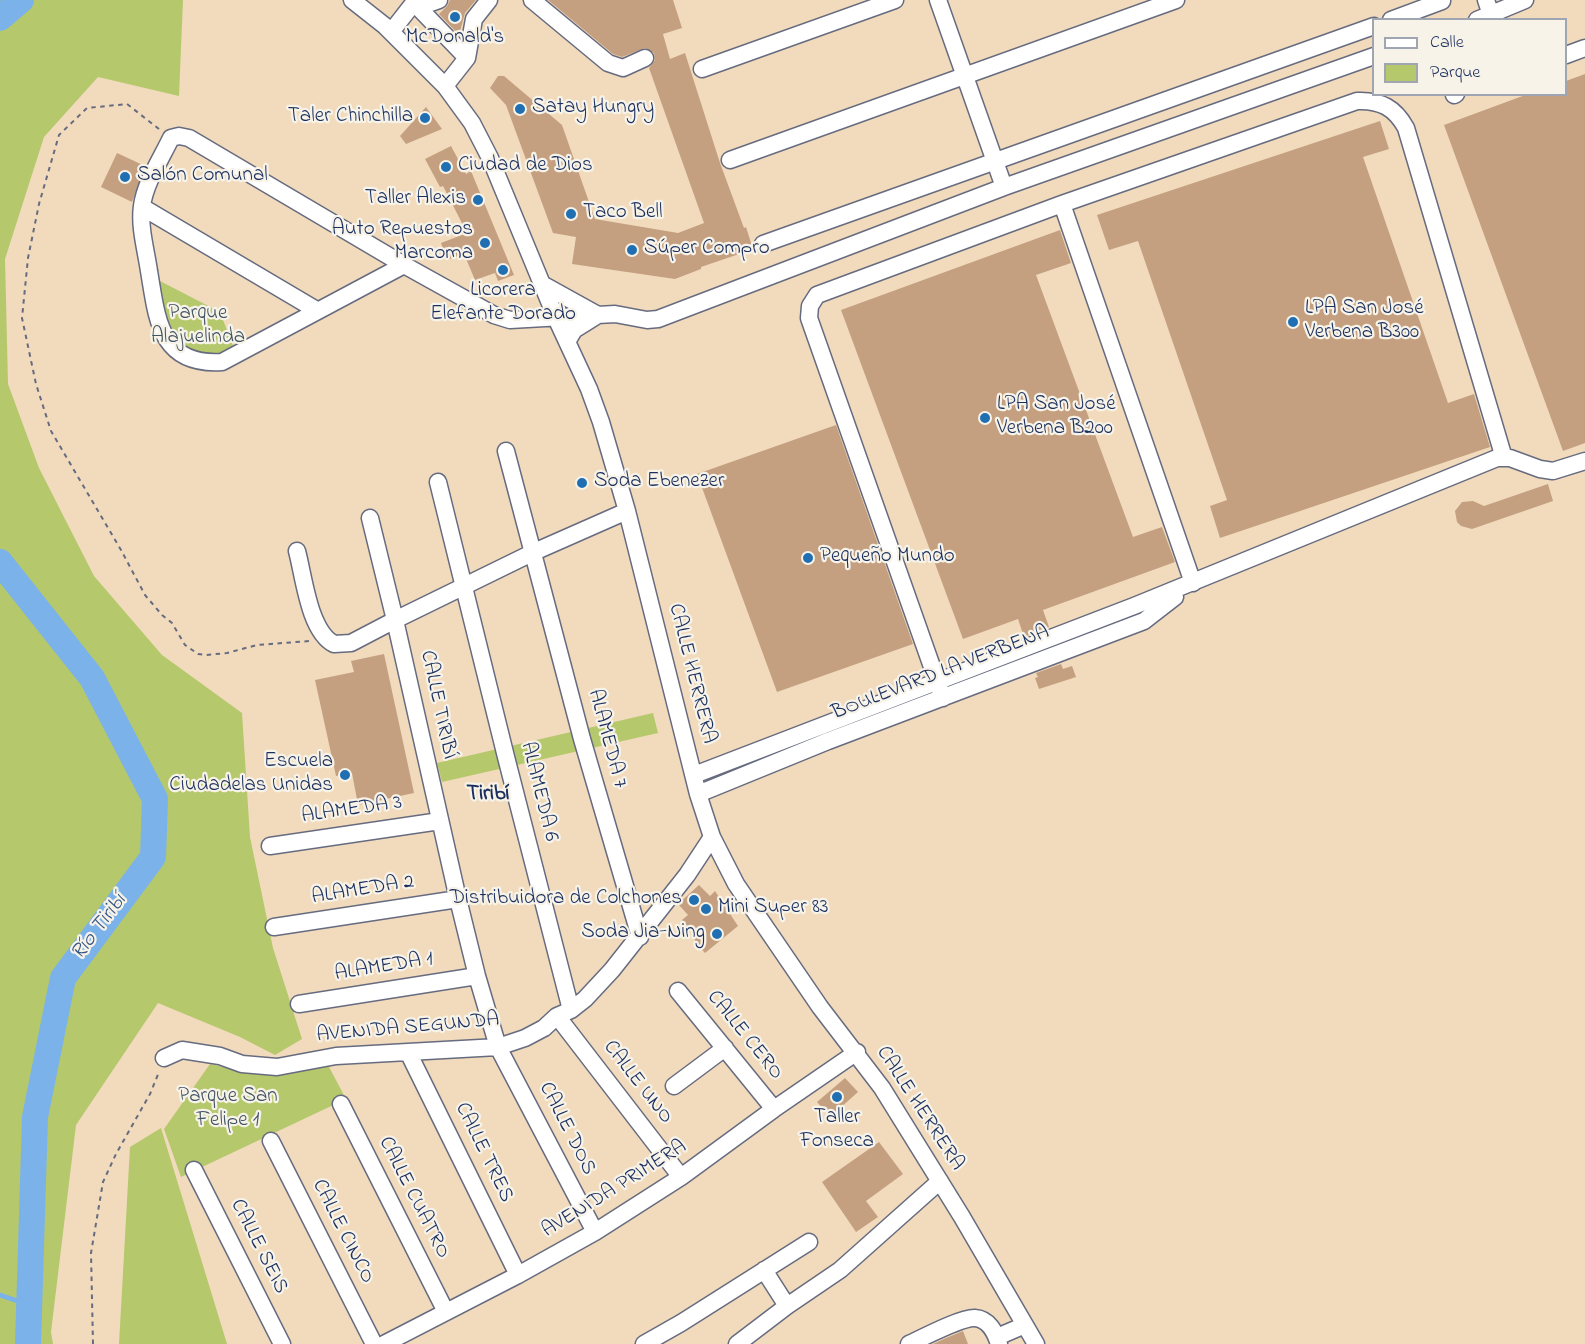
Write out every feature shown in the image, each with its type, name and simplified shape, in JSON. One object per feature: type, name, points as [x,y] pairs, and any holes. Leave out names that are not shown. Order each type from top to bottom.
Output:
[{"type":"street","name":"CALLE HERRERA","points":[[352,0],[391,32],[445,86],[472,123],[490,158],[556,318],[589,389],[627,511],[698,794],[722,859],[748,902],[820,1007],[882,1088],[1036,1344]]},
{"type":"street","points":[[415,1],[428,4],[439,0]]},
{"type":"street","points":[[445,86],[466,58],[474,19],[489,0]]},
{"type":"street","points":[[532,0],[608,63],[623,68],[645,58]]},
{"type":"street","points":[[702,69],[895,0]]},
{"type":"street","points":[[938,0],[1004,187]]},
{"type":"street","points":[[730,160],[1176,0]]},
{"type":"street","points":[[391,32],[415,1]]},
{"type":"street","points":[[415,1],[466,58]]},
{"type":"street","points":[[1396,18],[1442,1]]},
{"type":"street","points":[[1485,11],[1519,1]]},
{"type":"street","points":[[763,244],[1372,27]]},
{"type":"street","points":[[1567,55],[1585,48]]},
{"type":"street","points":[[404,265],[222,362],[205,363],[185,356],[168,341],[158,324],[142,231],[142,207],[146,192],[171,138],[179,136],[189,138],[404,265],[494,315],[510,320],[622,314],[647,320],[658,319],[1004,187],[1372,57]]},
{"type":"street","points":[[943,698],[809,318],[810,306],[818,295],[1062,204],[1357,101],[1370,101],[1393,109],[1406,128],[1504,458],[1553,471],[1585,461]]},
{"type":"street","points":[[1062,204],[1193,583]]},
{"type":"street","points":[[142,207],[318,311]]},
{"type":"street","points":[[542,284],[598,315]]},
{"type":"street","points":[[567,342],[574,330],[598,315]]},
{"type":"street","name":"ALAMEDA 7","points":[[506,451],[582,739],[640,937]]},
{"type":"street","name":"BOULEVARD LA VERBENA","points":[[698,794],[937,680],[1193,583],[1497,458],[1504,458]]},
{"type":"street","name":"ALAMEDA 6","points":[[438,482],[506,757],[564,1013]]},
{"type":"street","points":[[297,551],[316,623],[326,640],[334,644],[351,643],[534,552],[627,511]]},
{"type":"street","name":"CALLE TIRIBÍ","points":[[370,518],[458,898],[477,976],[498,1047]]},
{"type":"street","name":"BOULEVARD LA VERBENA","points":[[694,775],[943,698],[1144,621],[1193,583]]},
{"type":"street","name":"ALAMEDA 3","points":[[270,846],[440,821]]},
{"type":"street","name":"AVENIDA SEGUNDA","points":[[164,1058],[182,1050],[220,1056],[242,1064],[277,1067],[336,1056],[498,1047],[525,1038],[544,1028],[585,999],[612,970],[687,875],[712,837]]},
{"type":"street","name":"ALAMEDA 2","points":[[274,927],[458,898]]},
{"type":"street","name":"ALAMEDA 1","points":[[299,1004],[477,976]]},
{"type":"street","name":"CALLE CERO","points":[[678,991],[774,1109]]},
{"type":"street","name":"CALLE UNO","points":[[564,1013],[681,1177]]},
{"type":"street","name":"CALLE DOS","points":[[498,1047],[595,1232]]},
{"type":"street","points":[[674,1086],[725,1048]]},
{"type":"street","name":"CALLE TRES","points":[[408,1052],[518,1275]]},
{"type":"street","name":"AVENIDA PRIMERA","points":[[384,1344],[518,1275],[595,1232],[681,1177],[856,1052]]},
{"type":"street","name":"CALLE CUATRO","points":[[341,1104],[446,1312]]},
{"type":"street","name":"CALLE CINCO","points":[[271,1141],[374,1344]]},
{"type":"street","name":"CALLE SEIS","points":[[194,1170],[282,1344]]},
{"type":"street","points":[[737,1344],[840,1270],[940,1181]]},
{"type":"street","points":[[644,1344],[809,1242]]},
{"type":"street","points":[[764,1270],[787,1306]]},
{"type":"street","points":[[909,1344],[974,1318],[986,1322],[998,1340],[1025,1326]]},
{"type":"path","points":[[171,138],[128,104],[87,108],[59,135],[39,204],[28,258],[22,318],[36,384],[51,431],[121,550],[139,586],[152,604],[172,623],[185,645],[198,654],[206,655],[238,651],[257,645],[326,640]]},
{"type":"path","points":[[93,1344],[91,1253],[103,1182],[150,1094],[164,1058]]},
{"type":"green space","points":[[0,0],[183,0],[179,96],[98,77],[44,137],[5,259],[8,384],[39,468],[94,576],[162,655],[242,713],[250,837],[273,948],[302,1039],[275,1055],[240,1037],[158,1003],[76,1125],[51,1332],[53,1344],[0,1344]]},
{"type":"green space","name":"Parque Alajuelinda","points":[[158,280],[220,312],[234,348],[220,354],[206,354],[183,347],[166,327]]},
{"type":"green space","points":[[653,713],[658,733],[442,782],[437,763]]},
{"type":"green space","name":"Parque San Felipe 1","points":[[210,1064],[251,1073],[328,1065],[346,1099],[181,1177],[164,1129]]},
{"type":"green space","points":[[161,1128],[227,1344],[119,1344],[130,1147]]},
{"type":"building","points":[[450,0],[476,0],[465,13],[459,35],[439,14]]},
{"type":"building","points":[[548,0],[673,0],[682,28],[663,34],[670,59],[685,53],[720,163],[744,228],[746,227],[752,246],[747,248],[748,251],[701,267],[701,269],[675,279],[572,264],[576,237],[553,233],[506,105],[490,88],[498,76],[504,76],[562,125],[595,219],[678,233],[704,223],[649,68],[655,60],[654,53],[645,48],[622,57],[613,54]]},
{"type":"building","points":[[1585,74],[1585,443],[1563,451],[1444,125],[1523,96],[1567,96],[1567,81]]},
{"type":"building","name":"Taler Chinchilla","points":[[426,107],[442,129],[406,144],[400,136]]},
{"type":"building","name":"LPA San José Verbena B300","points":[[1380,121],[1389,149],[1363,157],[1448,403],[1474,394],[1490,447],[1220,538],[1210,506],[1227,500],[1138,241],[1109,250],[1097,215]]},
{"type":"building","points":[[451,146],[466,174],[471,171],[514,275],[498,281],[495,273],[475,280],[464,254],[447,260],[441,243],[467,233],[443,186],[440,187],[425,159]]},
{"type":"building","name":"Salón Comunal","points":[[117,153],[145,166],[132,202],[101,187]]},
{"type":"building","name":"LPA San José Verbena B200","points":[[1060,230],[1071,263],[1036,275],[1133,537],[1162,527],[1175,562],[1043,610],[1049,627],[1024,637],[1018,619],[963,639],[841,310]]},
{"type":"building","name":"Pequeño Mundo","points":[[836,425],[913,644],[777,692],[697,474]]},
{"type":"building","points":[[1548,484],[1553,501],[1472,529],[1461,526],[1457,522],[1455,511],[1462,502],[1473,501],[1484,506]]},
{"type":"building","points":[[384,654],[414,793],[358,805],[352,773],[336,776],[315,680],[354,672],[351,661]]},
{"type":"building","points":[[1061,664],[1063,669],[1072,666],[1076,677],[1039,689],[1035,678],[1038,677],[1036,673]]},
{"type":"building","points":[[699,885],[710,896],[715,891],[738,926],[705,953],[682,920],[688,915],[678,904]]},
{"type":"building","name":"Taller Fonseca","points":[[845,1078],[858,1092],[830,1117],[817,1102]]},
{"type":"building","points":[[879,1142],[903,1174],[866,1201],[878,1217],[856,1232],[822,1182]]},
{"type":"building","points":[[963,1331],[968,1344],[933,1344],[946,1338]]},
{"type":"waterway","points":[[0,18],[21,0]]},
{"type":"waterway","name":"Río Tiribí","points":[[0,562],[92,678],[155,799],[153,857],[63,978],[35,1117],[28,1344]]},
{"type":"waterway","points":[[0,1295],[29,1305]]},
{"type":"place","name":"McDonald's","points":[[455,17]]},
{"type":"place","name":"Satay Hungry","points":[[520,109]]},
{"type":"place","name":"Taler Chinchilla","points":[[425,118]]},
{"type":"place","name":"Ciudad de Dios","points":[[446,167]]},
{"type":"place","name":"Salón Comunal","points":[[125,177]]},
{"type":"place","name":"Taller Alexis","points":[[478,200]]},
{"type":"place","name":"Taco Bell","points":[[571,214]]},
{"type":"place","name":"Auto Repuestos Marcoma","points":[[485,243]]},
{"type":"place","name":"Súper Compro","points":[[632,250]]},
{"type":"place","name":"Licorera Elefante Dorado","points":[[503,270]]},
{"type":"place","name":"LPA San José Verbena B300","points":[[1293,322]]},
{"type":"place","name":"LPA San José Verbena B200","points":[[985,418]]},
{"type":"place","name":"Soda Ebenezer","points":[[582,483]]},
{"type":"place","name":"Pequeño Mundo","points":[[808,558]]},
{"type":"place","name":"Escuela Ciudadelas Unidas","points":[[345,775]]},
{"type":"place","name":"Distribuidora de Colchones","points":[[694,900]]},
{"type":"place","name":"Mini Super 83","points":[[706,909]]},
{"type":"place","name":"Soda Jia-Ning","points":[[717,934]]},
{"type":"place","name":"Taller Fonseca","points":[[837,1097]]},
{"type":"district","name":"Tiribí","points":[[488,795]]}]
